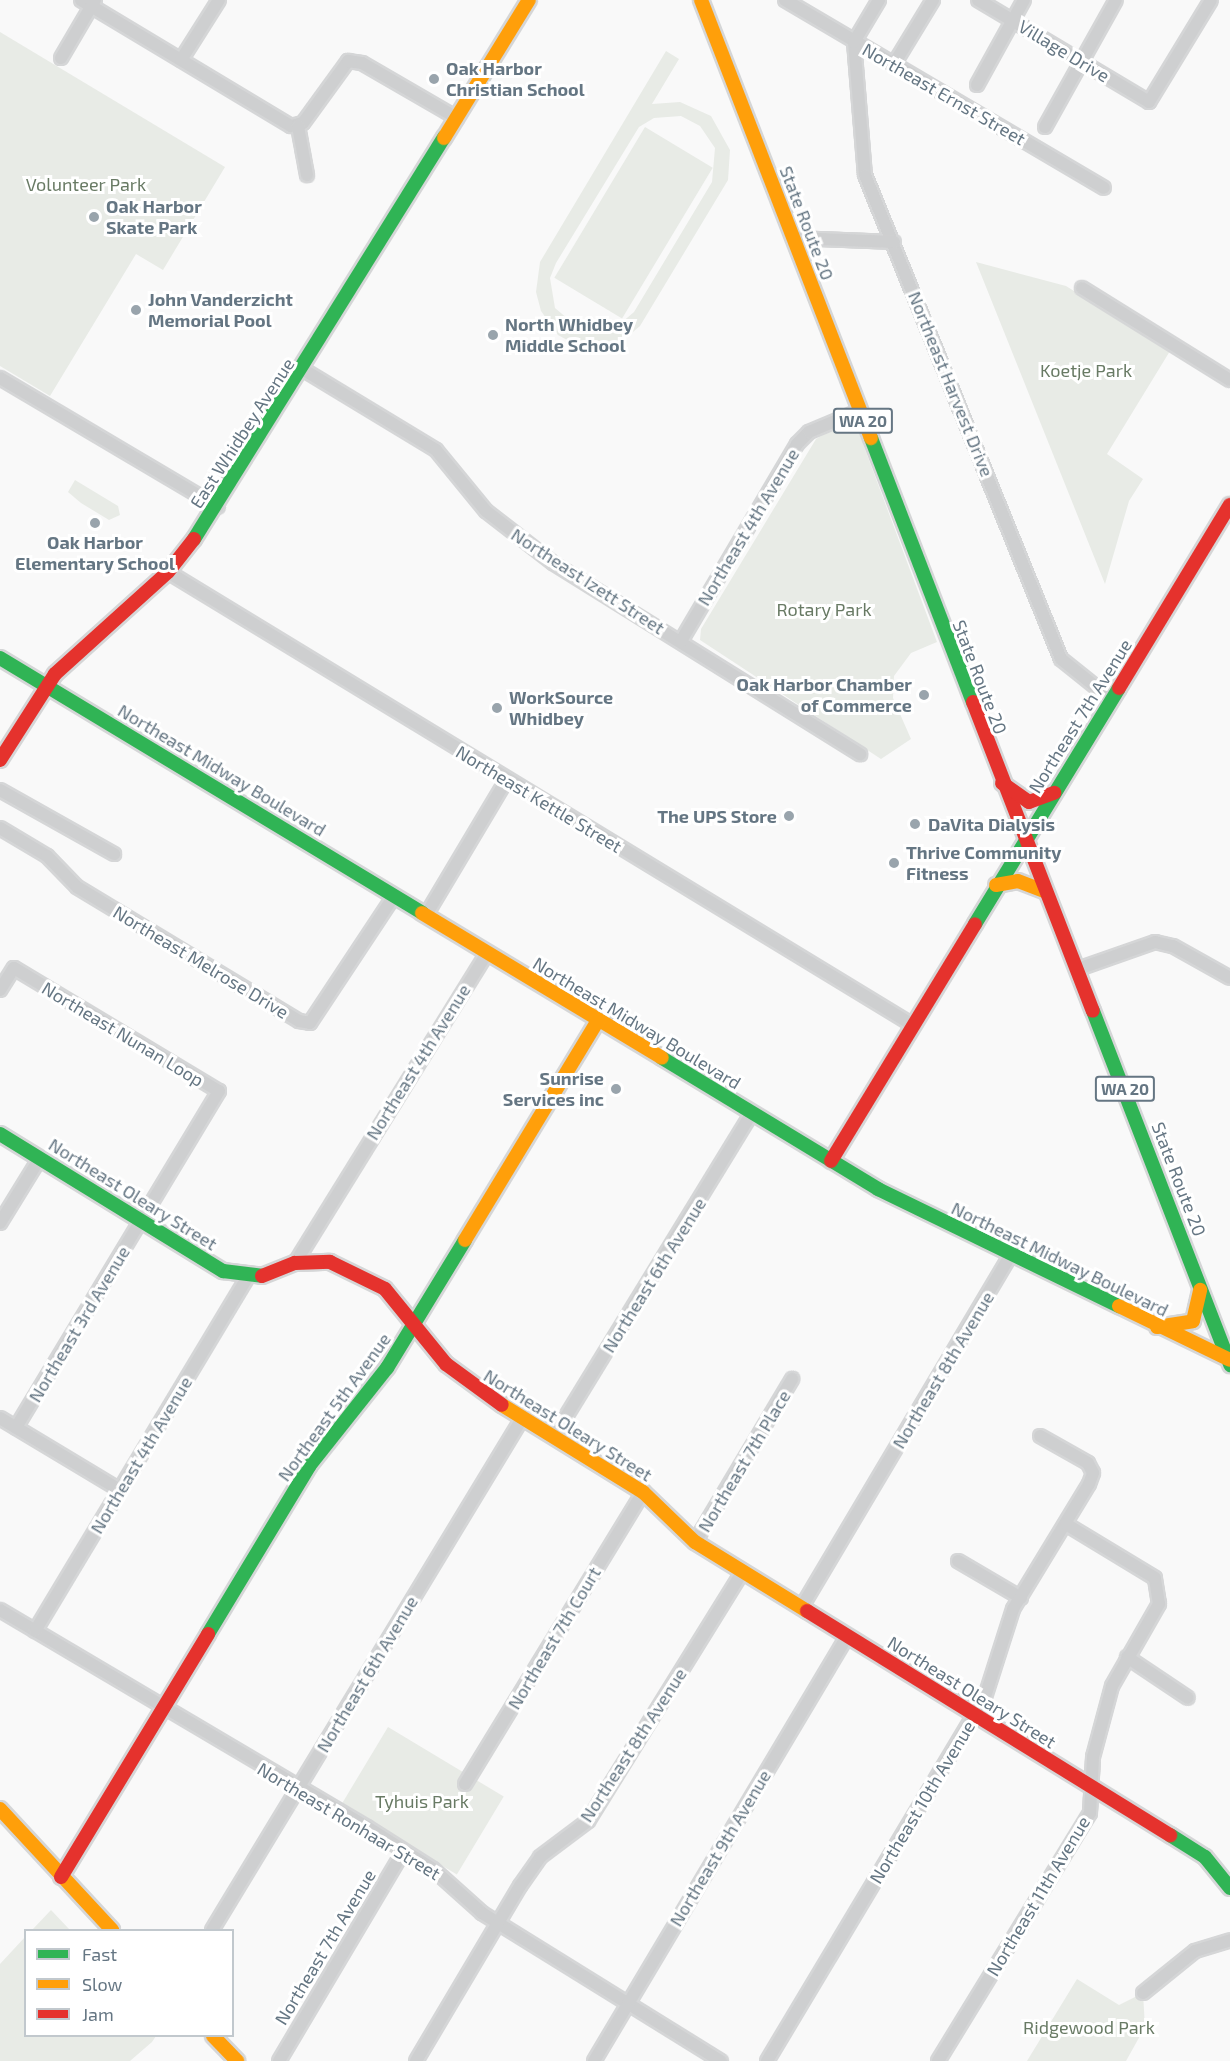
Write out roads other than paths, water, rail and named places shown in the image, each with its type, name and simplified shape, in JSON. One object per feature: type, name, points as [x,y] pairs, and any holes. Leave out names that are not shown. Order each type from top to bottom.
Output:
[{"type":"street","points":[[181,60],[219,0]]},
{"type":"street","name":"East Whidbey Avenue","points":[[0,760],[46,685],[168,572],[218,507],[529,0]]},
{"type":"street","name":"State Route 20","points":[[701,0],[794,238],[1023,842],[1078,969],[1229,1362]]},
{"type":"street","name":"Northeast Ernst Street","points":[[785,0],[1104,188]]},
{"type":"street","points":[[854,42],[879,0]]},
{"type":"street","points":[[894,64],[933,0]]},
{"type":"street","name":"Village Drive","points":[[978,0],[1149,102],[1211,0]]},
{"type":"street","points":[[977,85],[1024,0]]},
{"type":"street","points":[[1045,127],[1116,0]]},
{"type":"street","points":[[61,58],[89,2],[285,123],[298,126]]},
{"type":"street","name":"Northeast Harvest Drive","points":[[854,42],[860,161],[1061,659],[1111,699]]},
{"type":"street","points":[[307,175],[298,126],[348,61],[362,63],[457,118]]},
{"type":"street","points":[[794,238],[894,242]]},
{"type":"street","points":[[1082,288],[1230,380]]},
{"type":"street","name":"Northeast Izett Street","points":[[304,369],[423,441],[486,511],[521,539],[860,754]]},
{"type":"street","points":[[0,378],[218,507]]},
{"type":"street","name":"Northeast 4th Avenue","points":[[681,641],[797,444],[809,432],[859,411]]},
{"type":"street","name":"Northeast 7th Avenue","points":[[831,1161],[911,1024],[1230,505]]},
{"type":"street","name":"Northeast Kettle Street","points":[[168,572],[911,1024]]},
{"type":"street","name":"Northeast Midway Boulevard","points":[[0,658],[831,1161],[1011,1255],[1229,1362]]},
{"type":"street","points":[[426,915],[507,779]]},
{"type":"street","points":[[1000,781],[1029,802],[1054,793]]},
{"type":"street","points":[[0,790],[114,854]]},
{"type":"street","name":"Northeast Melrose Drive","points":[[0,828],[46,856],[77,887],[299,1022],[310,1023],[394,896]]},
{"type":"street","points":[[996,885],[1018,881],[1046,892]]},
{"type":"street","points":[[1078,969],[1155,942],[1173,946],[1230,978]]},
{"type":"street","name":"Northeast 4th Avenue","points":[[295,1263],[487,953]]},
{"type":"street","name":"Northeast Nunan Loop","points":[[0,990],[14,968],[219,1091],[142,1221]]},
{"type":"street","name":"Northeast 5th Avenue","points":[[61,1877],[310,1465],[416,1322],[598,1020]]},
{"type":"street","name":"Northeast 6th Avenue","points":[[554,1436],[752,1113]]},
{"type":"street","name":"Northeast Oleary Street","points":[[0,1134],[224,1270],[247,1278],[295,1263],[330,1262],[352,1271],[396,1298],[463,1380],[643,1492],[695,1542],[1205,1857],[1230,1888]]},
{"type":"street","points":[[0,1223],[40,1158]]},
{"type":"street","name":"Northeast 3rd Avenue","points":[[16,1428],[142,1221]]},
{"type":"street","name":"Northeast 8th Avenue","points":[[801,1608],[1011,1255]]},
{"type":"street","name":"Northeast 4th Avenue","points":[[34,1631],[247,1278]]},
{"type":"street","points":[[1157,1327],[1193,1321],[1201,1288]]},
{"type":"street","name":"Northeast 7th Place","points":[[695,1542],[792,1379]]},
{"type":"street","name":"Northeast 6th Avenue","points":[[213,1929],[523,1417]]},
{"type":"street","points":[[0,1418],[120,1490]]},
{"type":"street","name":"Northeast 10th Avenue","points":[[767,2061],[975,1715],[992,1680],[1002,1633],[1093,1473],[1088,1463],[1040,1436]]},
{"type":"street","name":"Northeast 7th Court","points":[[465,1784],[643,1492]]},
{"type":"street","name":"Northeast 11th Avenue","points":[[938,2061],[1089,1813],[1103,1715],[1127,1657],[1160,1604],[1161,1589],[1155,1578],[1066,1524]]},
{"type":"street","points":[[958,1561],[1021,1598]]},
{"type":"street","name":"Northeast 8th Avenue","points":[[416,2061],[540,1857],[588,1821],[743,1571]]},
{"type":"street","name":"Northeast Ronhaar Street","points":[[0,1610],[297,1790],[433,1869],[500,1924],[721,2061]]},
{"type":"street","name":"Northeast 9th Avenue","points":[[594,2061],[847,1636]]},
{"type":"street","points":[[1127,1657],[1188,1698]]},
{"type":"street","points":[[0,1809],[111,1929]]},
{"type":"street","name":"Northeast 7th Avenue","points":[[279,2061],[403,1852]]},
{"type":"street","points":[[1143,1994],[1195,1951],[1230,1940]]},
{"type":"street","points":[[214,2037],[237,2061]]},
{"type":"place","name":"Oak Harbor Christian School","points":[[434,79]]},
{"type":"place","name":"Oak Harbor Skate Park","points":[[94,217]]},
{"type":"place","name":"John Vanderzicht Memorial Pool","points":[[136,310]]},
{"type":"place","name":"North Whidbey Middle School","points":[[493,335]]},
{"type":"place","name":"Oak Harbor Elementary School","points":[[95,523]]},
{"type":"place","name":"Oak Harbor Chamber of Commerce","points":[[924,695]]},
{"type":"place","name":"WorkSource Whidbey","points":[[497,708]]},
{"type":"place","name":"The UPS Store","points":[[789,816]]},
{"type":"place","name":"DaVita Dialysis","points":[[915,824]]},
{"type":"place","name":"Thrive Community Fitness","points":[[894,863]]},
{"type":"place","name":"Sunrise Services inc","points":[[616,1089]]},
{"type":"park label","name":"Volunteer Park","points":[[86,184]]},
{"type":"park label","name":"Koetje Park","points":[[1086,370]]},
{"type":"park label","name":"Rotary Park","points":[[824,609]]},
{"type":"park label","name":"Tyhuis Park","points":[[422,1801]]},
{"type":"park label","name":"Ridgewood Park","points":[[1089,2027]]}]
